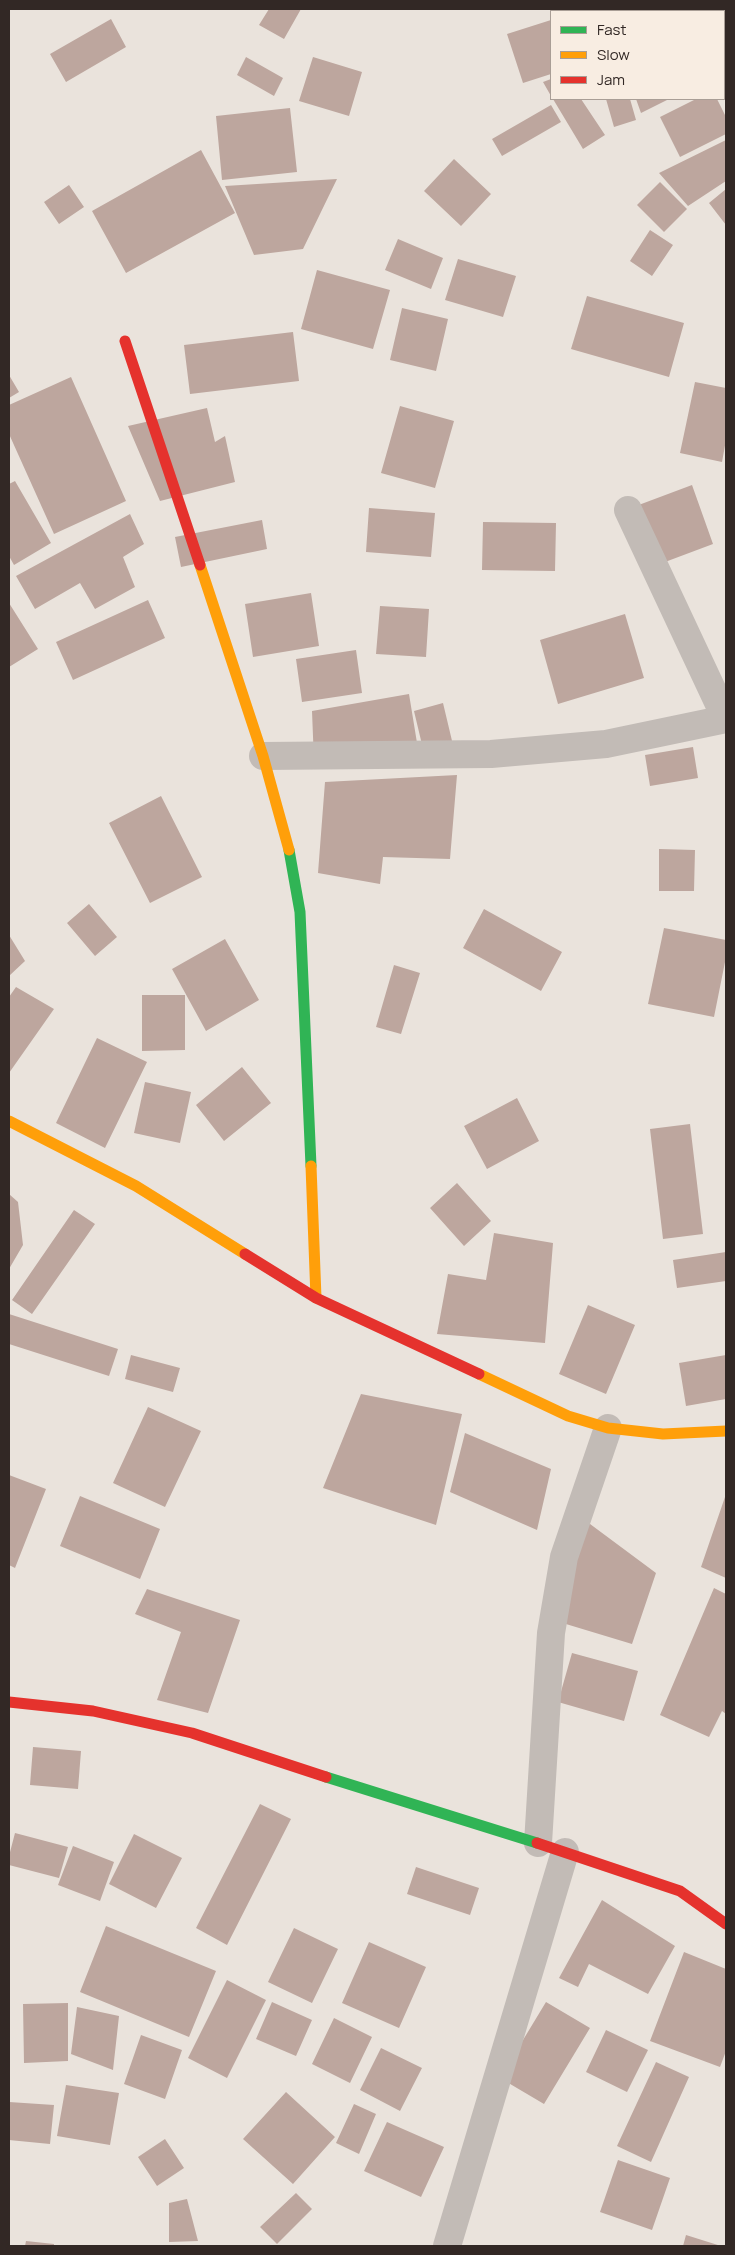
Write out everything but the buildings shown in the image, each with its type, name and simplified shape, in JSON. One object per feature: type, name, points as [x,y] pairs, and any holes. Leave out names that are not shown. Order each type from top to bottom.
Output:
[{"type":"street","points":[[125,341],[262,756],[288,844],[300,912],[316,1298]]},
{"type":"street","points":[[262,756],[491,754],[606,744],[726,719],[628,510]]},
{"type":"street","points":[[9,1121],[136,1186],[316,1298],[568,1416],[608,1428],[663,1434],[726,1431]]},
{"type":"street","points":[[538,1843],[551,1633],[564,1557],[608,1428]]},
{"type":"street","points":[[9,1702],[93,1711],[192,1733],[302,1770],[538,1843],[680,1891],[726,1924]]},
{"type":"street","points":[[446,2246],[565,1852]]},
{"type":"traffic: fast","points":[[289,850],[300,912],[311,1166]]},
{"type":"traffic: fast","points":[[326,1777],[537,1843]]},
{"type":"traffic: slow","points":[[200,565],[263,756],[289,850]]},
{"type":"traffic: slow","points":[[9,1121],[136,1186],[245,1254]]},
{"type":"traffic: slow","points":[[311,1166],[316,1298]]},
{"type":"traffic: slow","points":[[479,1374],[568,1416],[608,1428],[663,1434],[726,1431]]},
{"type":"traffic: jam","points":[[125,341],[200,565]]},
{"type":"traffic: jam","points":[[245,1254],[316,1298],[479,1374]]},
{"type":"traffic: jam","points":[[9,1702],[93,1711],[192,1733],[326,1777]]},
{"type":"traffic: jam","points":[[537,1843],[680,1891],[726,1924]]}]
